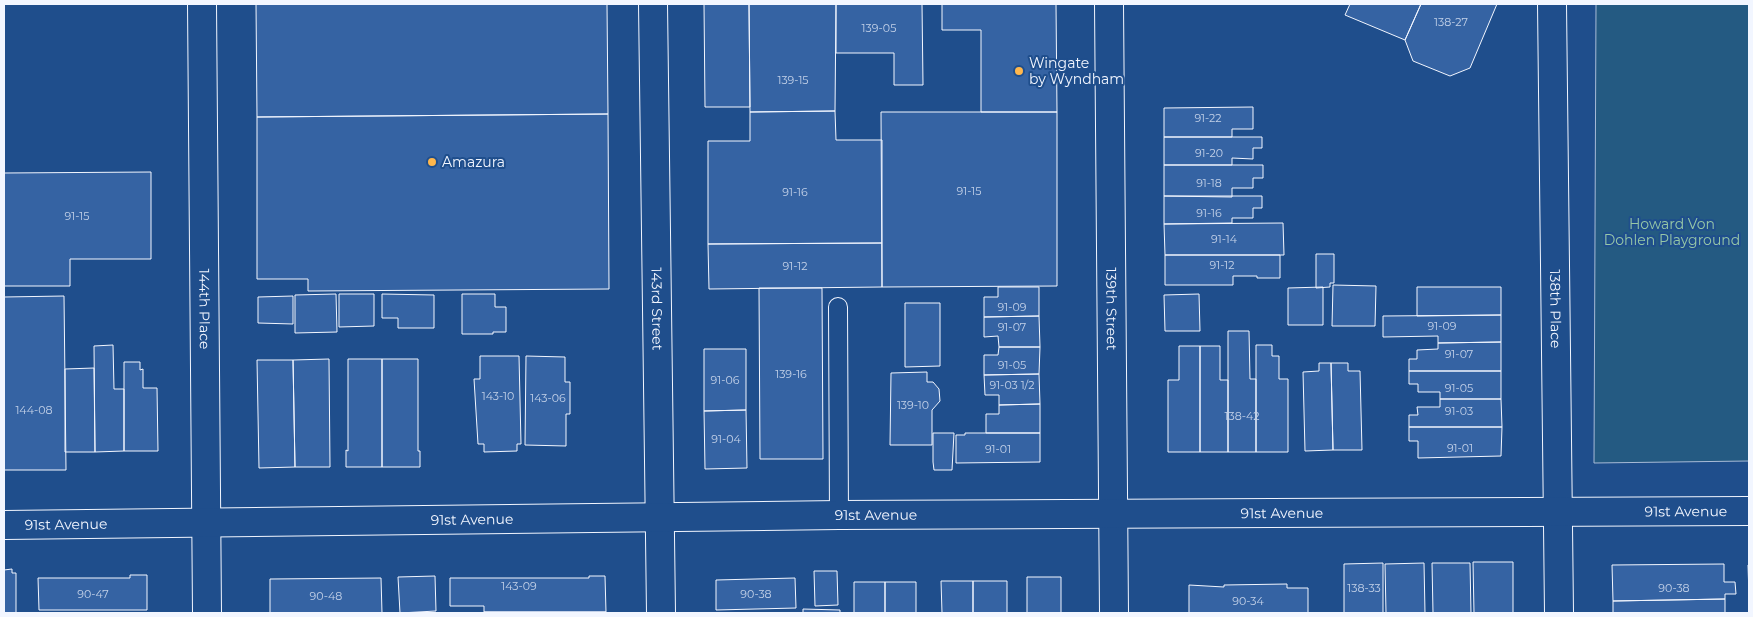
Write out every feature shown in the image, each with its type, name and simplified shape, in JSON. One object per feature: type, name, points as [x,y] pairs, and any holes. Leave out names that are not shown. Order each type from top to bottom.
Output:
[{"type":"street","name":"144th Place","points":[[202,4],[207,522],[206,613]]},
{"type":"street","name":"143rd Street","points":[[653,4],[661,613]]},
{"type":"street","name":"139th Street","points":[[1109,4],[1114,613]]},
{"type":"street","name":"138th Place","points":[[1552,4],[1559,613]]},
{"type":"street","name":"91st Avenue","points":[[4,525],[839,515],[1749,510]]},
{"type":"lane","points":[[838,307],[839,515]]},
{"type":"green space","name":"Howard Von Dohlen Playground","points":[[1596,4],[1749,4],[1749,461],[1594,463]]},
{"type":"building","points":[[256,4],[607,4],[608,114],[257,117]]},
{"type":"building","points":[[704,4],[749,4],[750,107],[705,107]]},
{"type":"building","points":[[749,4],[836,4],[835,111],[750,112]]},
{"type":"building","points":[[836,4],[922,4],[923,85],[894,85],[894,53],[836,53]]},
{"type":"building","name":"Wingate by Wyndham","points":[[942,4],[1056,4],[1057,112],[981,112],[981,30],[942,30]]},
{"type":"building","points":[[1350,4],[1421,4],[1405,40],[1345,15]]},
{"type":"building","points":[[1421,4],[1497,4],[1470,68],[1450,76],[1413,61],[1405,40]]},
{"type":"building","points":[[1253,107],[1253,129],[1232,129],[1232,137],[1164,137],[1164,108]]},
{"type":"building","points":[[835,111],[836,140],[882,140],[882,243],[708,244],[708,141],[750,141],[750,112]]},
{"type":"building","points":[[881,112],[1057,112],[1057,286],[882,287]]},
{"type":"building","name":"Amazura","points":[[608,114],[609,289],[308,291],[308,279],[257,279],[257,117]]},
{"type":"building","points":[[1164,137],[1262,137],[1262,148],[1253,148],[1253,159],[1232,158],[1232,165],[1164,165]]},
{"type":"building","points":[[1164,165],[1263,165],[1263,178],[1253,178],[1253,188],[1232,188],[1232,197],[1164,196]]},
{"type":"building","points":[[151,172],[151,259],[70,259],[70,286],[4,286],[4,173]]},
{"type":"building","points":[[1164,196],[1262,196],[1262,208],[1253,208],[1253,218],[1232,218],[1232,223],[1164,224]]},
{"type":"building","points":[[1283,223],[1284,255],[1165,255],[1164,224]]},
{"type":"building","points":[[882,243],[882,287],[709,289],[708,244]]},
{"type":"building","points":[[1316,254],[1334,254],[1334,283],[1330,283],[1330,287],[1316,288]]},
{"type":"building","points":[[1165,255],[1280,255],[1280,278],[1233,276],[1233,285],[1165,285]]},
{"type":"building","points":[[1333,285],[1376,286],[1375,326],[1332,326]]},
{"type":"building","points":[[998,287],[1039,287],[1039,316],[984,317],[984,297],[998,297]]},
{"type":"building","points":[[1323,287],[1323,325],[1288,325],[1288,288]]},
{"type":"building","points":[[1417,287],[1501,287],[1501,315],[1417,316]]},
{"type":"building","points":[[759,288],[822,288],[823,459],[760,459]]},
{"type":"building","points":[[336,294],[337,332],[295,333],[295,295]]},
{"type":"building","points":[[339,294],[374,294],[374,326],[339,327]]},
{"type":"building","points":[[382,294],[434,295],[434,328],[398,328],[398,318],[382,318]]},
{"type":"building","points":[[462,294],[495,294],[495,307],[506,307],[506,332],[462,334]]},
{"type":"building","points":[[1199,294],[1200,331],[1165,331],[1164,295]]},
{"type":"building","points":[[64,296],[66,470],[4,470],[4,297]]},
{"type":"building","points":[[293,296],[293,324],[258,323],[258,297]]},
{"type":"building","points":[[905,303],[940,303],[940,366],[905,367]]},
{"type":"building","points":[[1501,315],[1501,342],[1438,343],[1438,336],[1383,337],[1383,316]]},
{"type":"building","points":[[1039,316],[1040,347],[999,347],[998,336],[984,337],[984,317]]},
{"type":"building","points":[[1228,331],[1249,331],[1250,379],[1256,379],[1256,452],[1228,452]]},
{"type":"building","points":[[1501,342],[1501,371],[1409,371],[1409,359],[1417,359],[1417,350],[1438,349],[1438,343]]},
{"type":"building","points":[[113,345],[114,389],[124,389],[124,451],[95,452],[94,346]]},
{"type":"building","points":[[1256,345],[1272,345],[1272,356],[1279,356],[1279,379],[1288,379],[1288,452],[1256,452]]},
{"type":"building","points":[[1179,346],[1200,346],[1200,452],[1168,452],[1168,380],[1179,380]]},
{"type":"building","points":[[1200,346],[1220,346],[1220,380],[1228,380],[1228,452],[1200,452]]},
{"type":"building","points":[[999,347],[1040,347],[1039,374],[984,375],[984,355],[998,355]]},
{"type":"building","points":[[704,349],[746,349],[746,410],[704,411]]},
{"type":"building","points":[[480,356],[519,356],[521,444],[517,444],[517,451],[484,452],[484,444],[478,444],[474,379],[480,379]]},
{"type":"building","points":[[526,356],[565,357],[565,382],[570,382],[570,414],[566,414],[566,446],[525,445]]},
{"type":"building","points":[[329,359],[330,467],[295,467],[293,360]]},
{"type":"building","points":[[348,359],[382,359],[382,467],[346,467],[346,450],[348,451]]},
{"type":"building","points":[[382,359],[418,359],[418,451],[420,451],[420,467],[382,467]]},
{"type":"building","points":[[257,360],[293,360],[295,467],[259,468]]},
{"type":"building","points":[[124,362],[140,362],[140,370],[143,369],[143,388],[157,388],[158,451],[124,451]]},
{"type":"building","points":[[1319,363],[1331,363],[1333,450],[1305,451],[1303,372],[1319,371]]},
{"type":"building","points":[[1331,363],[1348,363],[1348,371],[1360,371],[1362,450],[1333,450]]},
{"type":"building","points":[[94,368],[95,452],[65,452],[65,369]]},
{"type":"building","points":[[1409,371],[1501,371],[1501,399],[1440,399],[1440,392],[1418,392],[1418,384],[1409,384]]},
{"type":"building","points":[[927,372],[927,382],[933,382],[939,389],[940,401],[932,410],[932,445],[890,445],[891,373]]},
{"type":"building","points":[[1039,374],[1040,404],[999,405],[999,395],[985,395],[984,375]]},
{"type":"building","points":[[1440,399],[1501,399],[1502,427],[1409,427],[1409,415],[1418,415],[1417,407],[1440,407]]},
{"type":"building","points":[[1040,404],[1040,433],[986,433],[986,414],[999,414],[999,405]]},
{"type":"building","points":[[746,410],[747,468],[705,469],[704,411]]},
{"type":"building","points":[[1409,427],[1502,427],[1501,456],[1418,458],[1418,441],[1409,441]]},
{"type":"building","points":[[933,433],[954,433],[952,470],[934,470]]},
{"type":"building","points":[[965,433],[1040,433],[1040,462],[956,463],[956,435],[965,435]]},
{"type":"building","points":[[1473,562],[1513,562],[1513,613],[1474,613]]},
{"type":"building","points":[[1383,563],[1383,613],[1344,613],[1344,564]]},
{"type":"building","points":[[1424,563],[1425,613],[1386,613],[1385,564]]},
{"type":"building","points":[[1432,563],[1470,563],[1471,613],[1433,613]]},
{"type":"building","points":[[1724,564],[1724,582],[1735,582],[1736,594],[1725,594],[1725,599],[1613,601],[1612,565]]},
{"type":"building","points":[[12,569],[12,573],[16,573],[16,613],[4,613],[4,570]]},
{"type":"building","points":[[814,571],[837,571],[838,605],[815,606]]},
{"type":"building","points":[[130,575],[147,575],[147,610],[39,610],[38,578],[130,578]]},
{"type":"building","points":[[435,576],[436,611],[400,613],[398,577]]},
{"type":"building","points":[[589,576],[605,576],[606,612],[484,612],[484,606],[450,606],[450,578],[589,578]]},
{"type":"building","points":[[1027,577],[1061,577],[1061,613],[1027,613]]},
{"type":"building","points":[[381,578],[382,613],[270,613],[270,579]]},
{"type":"building","points":[[795,578],[796,608],[716,610],[716,580]]},
{"type":"building","points":[[941,581],[973,581],[973,613],[942,613]]},
{"type":"building","points":[[973,581],[1007,581],[1007,613],[973,613]]},
{"type":"building","points":[[854,582],[885,582],[885,613],[854,613]]},
{"type":"building","points":[[885,582],[916,582],[916,613],[885,613]]},
{"type":"building","points":[[1287,584],[1287,588],[1308,588],[1308,613],[1189,613],[1189,585],[1224,587],[1224,585]]},
{"type":"building","points":[[1725,599],[1725,613],[1613,613],[1613,601]]},
{"type":"building","points":[[803,609],[840,610],[840,613],[803,613]]},
{"type":"building","points":[[606,612],[606,613],[484,613]]},
{"type":"place","name":"Wingate by Wyndham","points":[[1019,71]]},
{"type":"place","name":"Amazura","points":[[432,162]]}]
